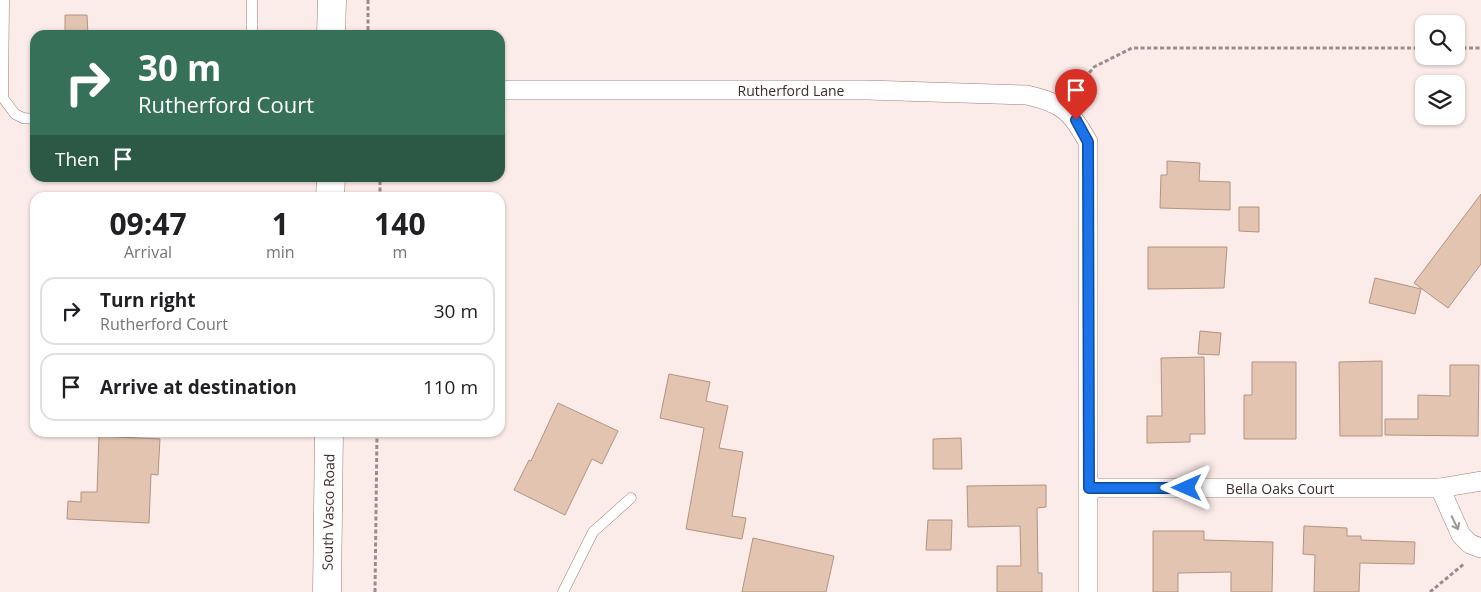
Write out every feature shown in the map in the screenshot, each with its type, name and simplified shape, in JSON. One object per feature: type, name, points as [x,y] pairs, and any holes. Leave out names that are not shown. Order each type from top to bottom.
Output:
[{"type":"main road","points":[[331,30],[332,0]]},
{"type":"main road","name":"South Vasco Road","points":[[327,592],[329,437]]},
{"type":"street","name":"Rutherford Lane","points":[[505,90],[867,90],[1027,95],[1045,99],[1069,113]]},
{"type":"street","points":[[1069,113],[1088,142],[1088,592]]},
{"type":"street","name":"Bella Oaks Court","points":[[1089,488],[1440,488],[1481,481]]},
{"type":"street","points":[[1440,488],[1461,535],[1470,544],[1481,548]]},
{"type":"lane","points":[[4,0],[4,98],[15,114],[30,119]]},
{"type":"lane","points":[[252,0],[252,30]]},
{"type":"lane","points":[[562,592],[593,532],[631,498]]},
{"type":"path","points":[[368,0],[368,30]]},
{"type":"path","points":[[1069,113],[1094,67],[1132,48],[1415,48]]},
{"type":"path","points":[[1465,48],[1481,48]]},
{"type":"path","points":[[375,592],[377,437]]},
{"type":"path","points":[[1430,592],[1467,561]]},
{"type":"building","points":[[65,15],[87,15],[88,30],[65,30]]},
{"type":"building","points":[[1167,161],[1200,163],[1199,181],[1230,182],[1230,210],[1160,208],[1161,175],[1167,175]]},
{"type":"building","points":[[1481,194],[1481,264],[1448,308],[1414,283]]},
{"type":"building","points":[[1239,207],[1259,207],[1259,232],[1239,231]]},
{"type":"building","points":[[1148,247],[1227,247],[1224,288],[1148,289]]},
{"type":"building","points":[[1375,278],[1421,289],[1415,314],[1369,303]]},
{"type":"building","points":[[1200,331],[1221,333],[1219,355],[1198,354]]},
{"type":"building","points":[[1204,357],[1205,434],[1190,434],[1190,442],[1147,443],[1147,416],[1162,416],[1161,358]]},
{"type":"building","points":[[1382,361],[1382,436],[1340,436],[1339,362]]},
{"type":"building","points":[[1252,362],[1296,362],[1296,439],[1244,439],[1244,395],[1252,395]]},
{"type":"building","points":[[1450,365],[1479,365],[1478,436],[1385,435],[1385,419],[1418,419],[1418,395],[1450,396]]},
{"type":"building","points":[[669,374],[710,382],[706,401],[728,406],[719,448],[743,452],[732,516],[746,518],[742,539],[686,529],[704,428],[660,418]]},
{"type":"building","points":[[558,403],[618,431],[602,464],[592,459],[565,515],[514,490],[529,460],[531,461]]},
{"type":"building","points":[[99,437],[160,439],[158,475],[151,474],[149,523],[67,519],[68,501],[81,502],[81,492],[97,492]]},
{"type":"building","points":[[961,438],[962,469],[933,469],[933,439]]},
{"type":"building","points":[[1046,485],[1046,507],[1037,508],[1038,573],[1042,573],[1042,592],[997,592],[997,566],[1021,566],[1020,526],[968,527],[967,486]]},
{"type":"building","points":[[928,520],[952,520],[951,550],[926,550]]},
{"type":"building","points":[[1304,526],[1347,528],[1347,536],[1361,536],[1361,540],[1415,542],[1414,564],[1360,563],[1359,592],[1314,592],[1315,555],[1303,554]]},
{"type":"building","points":[[1153,531],[1204,531],[1204,540],[1273,542],[1272,592],[1231,592],[1231,572],[1178,573],[1178,592],[1153,592]]},
{"type":"building","points":[[753,538],[834,556],[826,592],[742,592]]},
{"type":"route","points":[[1076,120],[1088,142],[1089,488],[1187,488]]}]
